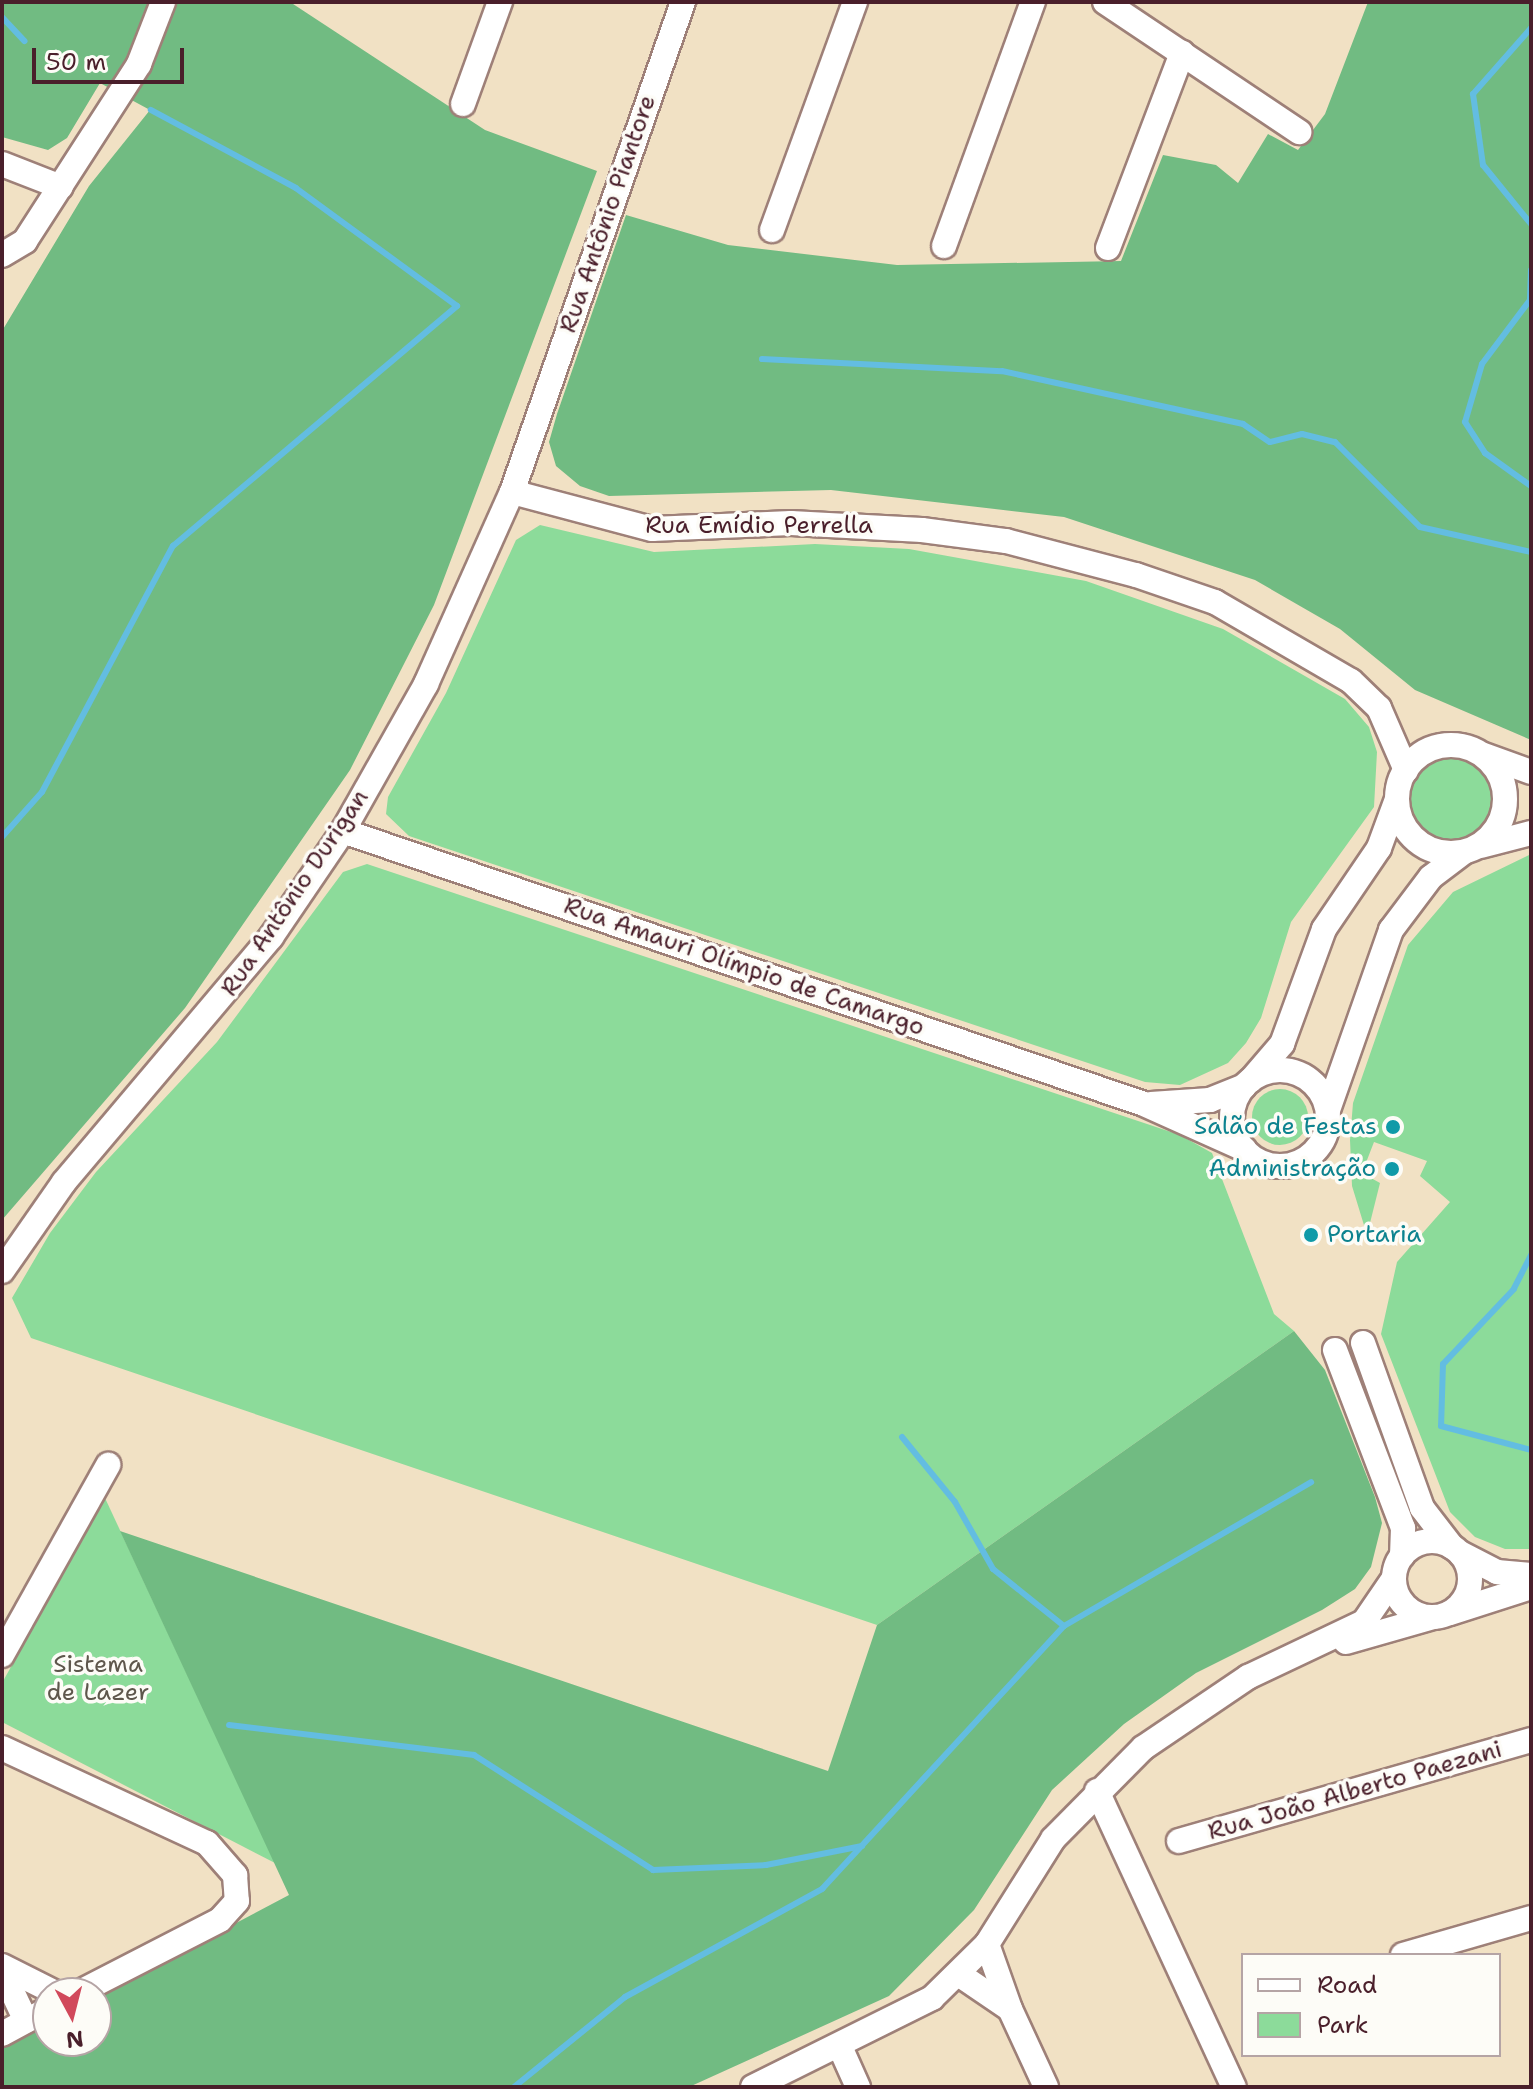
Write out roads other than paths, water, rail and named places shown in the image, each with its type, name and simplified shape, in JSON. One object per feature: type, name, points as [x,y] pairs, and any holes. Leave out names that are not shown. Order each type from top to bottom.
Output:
[{"type":"street","points":[[2,255],[25,241],[61,187],[139,64],[163,2]]},
{"type":"street","points":[[463,104],[500,2]]},
{"type":"street","name":"Rua Antônio Piantore","points":[[535,426],[683,2]]},
{"type":"street","points":[[772,230],[855,2]]},
{"type":"street","points":[[944,246],[1033,2]]},
{"type":"street","points":[[1105,2],[1299,132]]},
{"type":"street","points":[[1108,248],[1182,53]]},
{"type":"street","points":[[2,164],[61,187]]},
{"type":"street","name":"Rua Antônio Durigan","points":[[2,1271],[64,1182],[228,993],[343,831],[426,684],[512,492],[535,426]]},
{"type":"street","name":"Rua Emídio Perrella","points":[[512,492],[652,529],[803,523],[922,530],[1006,541],[1136,575],[1215,602],[1351,681],[1379,708],[1406,770]]},
{"type":"street","points":[[1478,753],[1500,777],[1505,800],[1500,823],[1431,877],[1391,930],[1328,1110],[1322,1141],[1299,1162],[1268,1164],[1244,1149],[1232,1113],[1248,1083],[1282,1044],[1324,929],[1379,848],[1406,770],[1438,747],[1478,753],[1531,772]]},
{"type":"street","points":[[1398,797],[1401,818],[1421,844],[1469,850],[1531,833]]},
{"type":"street","name":"Rua Amauri Olímpio de Camargo","points":[[343,831],[1144,1104],[1244,1149]]},
{"type":"street","points":[[1248,1083],[1277,1070],[1300,1074],[1328,1110]]},
{"type":"street","name":"Rua Amauri Olímpio de Camargo","points":[[1144,1104],[1210,1100],[1248,1083]]},
{"type":"street","points":[[1363,1343],[1422,1508],[1456,1550],[1468,1592],[1441,1615]]},
{"type":"street","points":[[1335,1350],[1400,1519],[1398,1567],[1407,1607],[1441,1615]]},
{"type":"street","points":[[2,1655],[108,1465]]},
{"type":"street","points":[[753,2087],[903,2018],[960,1975],[987,1944],[1053,1839],[1097,1791],[1216,1696],[1373,1615],[1398,1567],[1421,1543],[1456,1550],[1497,1572],[1531,1575]]},
{"type":"street","points":[[1305,1652],[1531,1587]]},
{"type":"street","name":"Rua João Alberto Paezani","points":[[1179,1841],[1531,1740]]},
{"type":"street","points":[[2,1748],[207,1843],[235,1875],[237,1901],[220,1920],[109,1977]]},
{"type":"street","points":[[1097,1791],[1234,2087]]},
{"type":"street","points":[[1410,1953],[1531,1918]]},
{"type":"street","points":[[987,1944],[1010,2009],[1046,2087]]},
{"type":"street","points":[[2,1968],[32,1982]]},
{"type":"street","points":[[2,1968],[32,2008]]},
{"type":"street","points":[[960,1975],[1010,2009]]},
{"type":"street","points":[[2,2034],[32,2018]]},
{"type":"street","points":[[841,2049],[858,2087]]},
{"type":"waterway","points":[[2,17],[24,41]]},
{"type":"waterway","points":[[1531,28],[1473,94],[1483,165],[1531,224]]},
{"type":"waterway","points":[[2,837],[42,792],[173,546],[457,306],[296,188],[151,110]]},
{"type":"waterway","points":[[1531,270],[1530,300],[1482,364],[1465,422],[1485,453],[1531,486]]},
{"type":"waterway","points":[[762,359],[1002,371],[1243,424],[1270,442],[1302,434],[1335,442],[1420,527],[1531,552]]},
{"type":"waterway","points":[[1531,1255],[1514,1289],[1443,1364],[1441,1426],[1531,1450]]},
{"type":"waterway","points":[[902,1437],[955,1502],[993,1569],[1064,1626]]},
{"type":"waterway","points":[[514,2087],[625,1997],[822,1889],[1064,1626],[1311,1482]]},
{"type":"waterway","points":[[229,1725],[474,1755],[653,1870],[766,1865],[862,1846]]},
{"type":"place","name":"Salão de Festas","points":[[1393,1127]]},
{"type":"place","name":"Administração","points":[[1392,1169]]},
{"type":"place","name":"Portaria","points":[[1311,1235]]},
{"type":"park label","name":"Sistema de Lazer","points":[[98,1679]]}]
